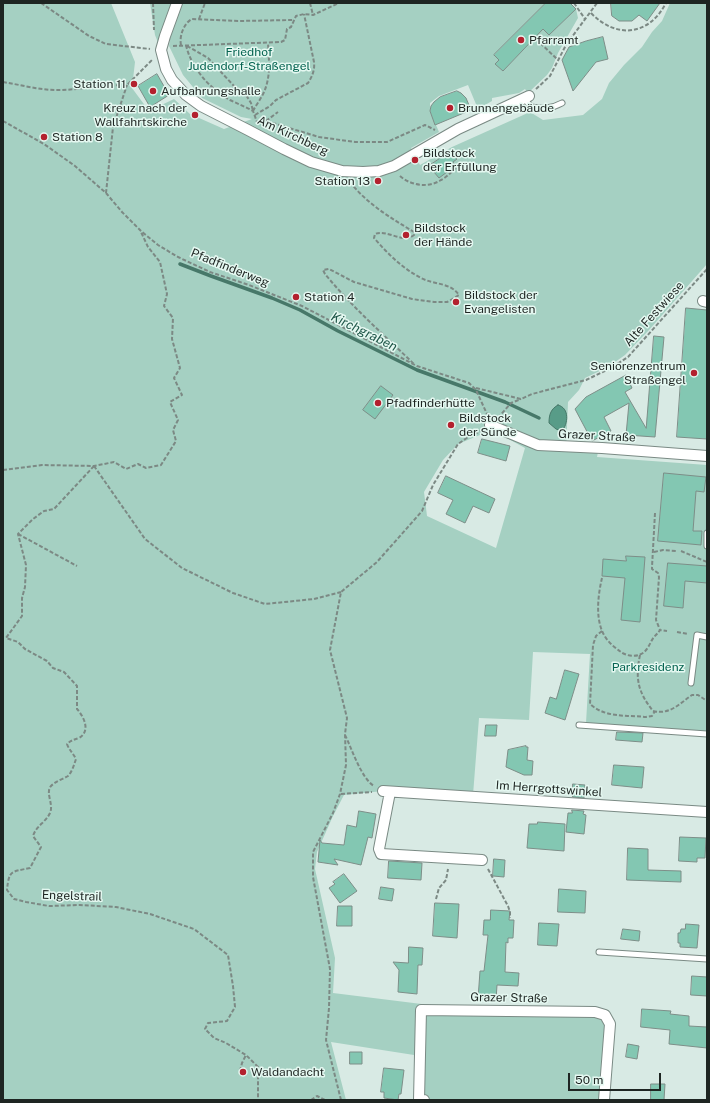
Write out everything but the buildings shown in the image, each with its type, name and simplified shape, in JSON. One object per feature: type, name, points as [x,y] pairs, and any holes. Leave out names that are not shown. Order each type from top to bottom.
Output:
[{"type":"street","points":[[161,48],[177,3]]},
{"type":"street","name":"Am Kirchberg","points":[[161,48],[166,69],[172,80],[186,95],[201,106],[311,162],[342,171],[379,171],[394,166],[445,136],[527,97]]},
{"type":"street","name":"Grazer Straße","points":[[490,425],[538,445],[707,456]]},
{"type":"street","points":[[387,792],[379,849],[381,854],[482,860]]},
{"type":"street","name":"Im Herrgottswinkel","points":[[387,792],[707,812]]},
{"type":"street","name":"Grazer Straße","points":[[424,1100],[419,1100],[421,1010],[595,1012],[605,1015],[610,1024],[604,1100]]},
{"type":"lane","points":[[527,97],[531,107],[540,109],[553,108],[562,103]]},
{"type":"lane","points":[[707,533],[707,546]]},
{"type":"lane","points":[[691,684],[697,635],[707,636]]},
{"type":"lane","points":[[579,725],[707,734]]},
{"type":"lane","points":[[599,952],[707,959]]},
{"type":"path","points":[[42,3],[83,32],[106,44],[161,48],[181,45],[281,42],[285,40],[287,29],[291,27],[296,16],[313,14],[339,3]]},
{"type":"path","points":[[199,19],[205,3]]},
{"type":"path","points":[[310,3],[313,14]]},
{"type":"path","points":[[574,3],[585,19]]},
{"type":"path","points":[[527,97],[550,76],[566,45],[597,3]]},
{"type":"path","points":[[591,13],[598,20],[611,28],[629,30],[647,26],[655,20],[666,3]]},
{"type":"path","points":[[255,115],[270,106],[276,100],[308,83],[311,79],[314,62],[304,14]]},
{"type":"path","points":[[181,45],[181,36],[187,22],[192,19],[238,21],[293,20]]},
{"type":"path","points":[[536,38],[558,60]]},
{"type":"path","points":[[253,111],[263,94],[267,83],[269,66],[268,43]]},
{"type":"path","points":[[186,45],[193,64],[214,88],[230,100],[253,111]]},
{"type":"path","points":[[186,45],[208,58],[234,86],[246,95],[251,103],[255,115],[256,125],[266,121],[278,112]]},
{"type":"path","points":[[106,192],[113,127],[127,85],[161,48]]},
{"type":"path","points":[[3,82],[61,90],[107,85],[127,85]]},
{"type":"path","name":"Pfadfinderweg","points":[[3,121],[44,144],[75,166],[106,192],[122,212],[158,245],[210,272],[249,285],[302,306],[417,366],[469,383],[476,389]]},
{"type":"path","points":[[266,121],[320,137],[355,142],[387,142],[425,125],[445,136]]},
{"type":"path","points":[[394,166],[405,180],[422,186],[440,181],[456,168]]},
{"type":"path","points":[[342,171],[356,190],[377,208],[414,232],[414,235],[411,238],[391,236],[379,232],[375,234],[374,238],[384,249],[402,266],[423,279],[455,288],[460,295],[447,302],[412,299],[354,282],[329,269],[323,270],[358,312],[368,319],[417,366]]},
{"type":"path","points":[[3,470],[42,464],[94,466],[114,462],[126,469],[138,464],[146,468],[161,465],[176,441],[173,430],[178,420],[170,402],[182,395],[174,378],[180,368],[172,339],[173,318],[164,306],[167,294],[160,262],[148,247],[141,231]]},
{"type":"path","name":"Alte Festwiese","points":[[490,425],[510,404],[532,394],[586,380],[611,368],[628,357],[707,269]]},
{"type":"path","points":[[94,466],[145,539],[182,568],[234,593],[264,604],[314,598],[342,592],[377,562],[422,511],[433,484],[458,444],[490,425],[486,411],[476,389]]},
{"type":"path","points":[[476,389],[521,399]]},
{"type":"path","points":[[77,566],[18,534],[33,519],[44,511],[54,509],[94,466]]},
{"type":"path","points":[[655,513],[652,569],[658,573],[659,577],[656,620],[660,630]]},
{"type":"path","name":"Engelstrail","points":[[18,534],[26,565],[25,587],[22,598],[22,616],[6,638],[18,642],[25,649],[47,661],[53,668],[64,672],[77,686],[77,709],[82,714],[86,723],[85,731],[80,738],[71,740],[67,744],[69,750],[74,754],[76,759],[71,772],[49,789],[52,806],[50,813],[45,821],[36,829],[33,836],[41,847],[30,868],[12,872],[8,877],[7,890],[14,899],[49,906],[80,905],[116,907],[150,914],[194,929],[228,955],[235,1007],[227,1021],[208,1023],[205,1029],[214,1038],[226,1043],[246,1055],[258,1067],[258,1100]]},
{"type":"path","points":[[654,552],[663,550],[676,551]]},
{"type":"path","points":[[681,551],[707,562]]},
{"type":"path","points":[[602,578],[599,590],[598,613],[604,636],[613,646],[624,654],[632,656],[640,655],[645,652],[660,630]]},
{"type":"path","points":[[341,1100],[326,1040],[330,969],[313,877],[313,852],[340,794],[346,765],[345,734],[347,718],[330,650],[342,592]]},
{"type":"path","points":[[660,630],[667,631]]},
{"type":"path","points":[[602,631],[596,636],[593,645],[590,704],[596,710],[604,713],[646,717],[652,716],[655,711]]},
{"type":"path","points":[[677,632],[697,635]]},
{"type":"path","points":[[640,655],[637,674],[639,688],[648,704],[655,711],[662,713],[668,711],[692,695],[698,695],[707,701]]},
{"type":"path","points":[[345,734],[358,764],[370,784],[387,792]]},
{"type":"path","points":[[340,794],[387,792]]},
{"type":"path","points":[[436,899],[439,888],[446,880],[449,858]]},
{"type":"path","points":[[482,860],[508,906],[510,918]]},
{"type":"path","points":[[240,1071],[246,1055]]},
{"type":"path","points":[[312,1100],[316,1096],[325,1100]]},
{"type":"green space","points":[[3,3],[111,3],[135,62],[132,88],[149,111],[174,99],[190,114],[224,129],[252,119],[241,117],[202,98],[183,75],[169,46],[174,11],[161,50],[155,35],[150,3],[544,3],[545,4],[494,55],[499,60],[496,64],[503,71],[543,29],[549,35],[576,9],[578,18],[558,53],[552,68],[547,75],[528,93],[525,89],[519,93],[492,98],[492,101],[478,109],[468,85],[439,96],[430,103],[430,111],[439,132],[411,148],[420,165],[452,147],[530,112],[543,120],[583,115],[602,99],[609,83],[642,47],[652,32],[662,21],[670,3],[707,3],[707,264],[625,355],[608,367],[585,378],[579,390],[568,402],[566,451],[598,452],[597,457],[707,465],[707,733],[586,723],[590,654],[533,652],[529,720],[479,718],[473,795],[383,791],[344,795],[317,852],[315,869],[335,958],[333,993],[478,1011],[594,1016],[603,1019],[607,1025],[601,1100],[414,1100],[414,1055],[331,1042],[346,1100],[3,1100]],"holes":[[[492,430],[525,448],[496,548],[427,516],[424,492],[443,460],[458,444]]]},
{"type":"shaded area","points":[[558,405],[565,409],[567,416],[566,424],[562,431],[556,429],[549,423],[551,412]]},
{"type":"waterway","name":"Kirchgraben","points":[[180,264],[300,310],[338,331],[417,370],[505,402],[539,418]]},
{"type":"place","name":"Pfarramt","points":[[521,40]]},
{"type":"place","name":"Station 11","points":[[134,84]]},
{"type":"place","name":"Aufbahrungshalle","points":[[153,91]]},
{"type":"place","name":"Brunnengebäude","points":[[450,108]]},
{"type":"place","name":"Kreuz nach der Wallfahrtskirche","points":[[195,115]]},
{"type":"place","name":"Station 8","points":[[44,137]]},
{"type":"place","name":"Bildstock der Erfüllung","points":[[415,160]]},
{"type":"place","name":"Station 13","points":[[378,181]]},
{"type":"place","name":"Bildstock der Hände","points":[[406,235]]},
{"type":"place","name":"Station 4","points":[[296,297]]},
{"type":"place","name":"Bildstock der Evangelisten","points":[[456,302]]},
{"type":"place","name":"Seniorenzentrum Straßengel","points":[[694,373]]},
{"type":"place","name":"Pfadfinderhütte","points":[[378,403]]},
{"type":"place","name":"Bildstock der Sünde","points":[[451,425]]},
{"type":"place","name":"Waldandacht","points":[[243,1072]]},
{"type":"park label","name":"Friedhof Judendorf-Straßengel","points":[[249,59]]},
{"type":"park label","name":"Parkresidenz","points":[[648,667]]}]
